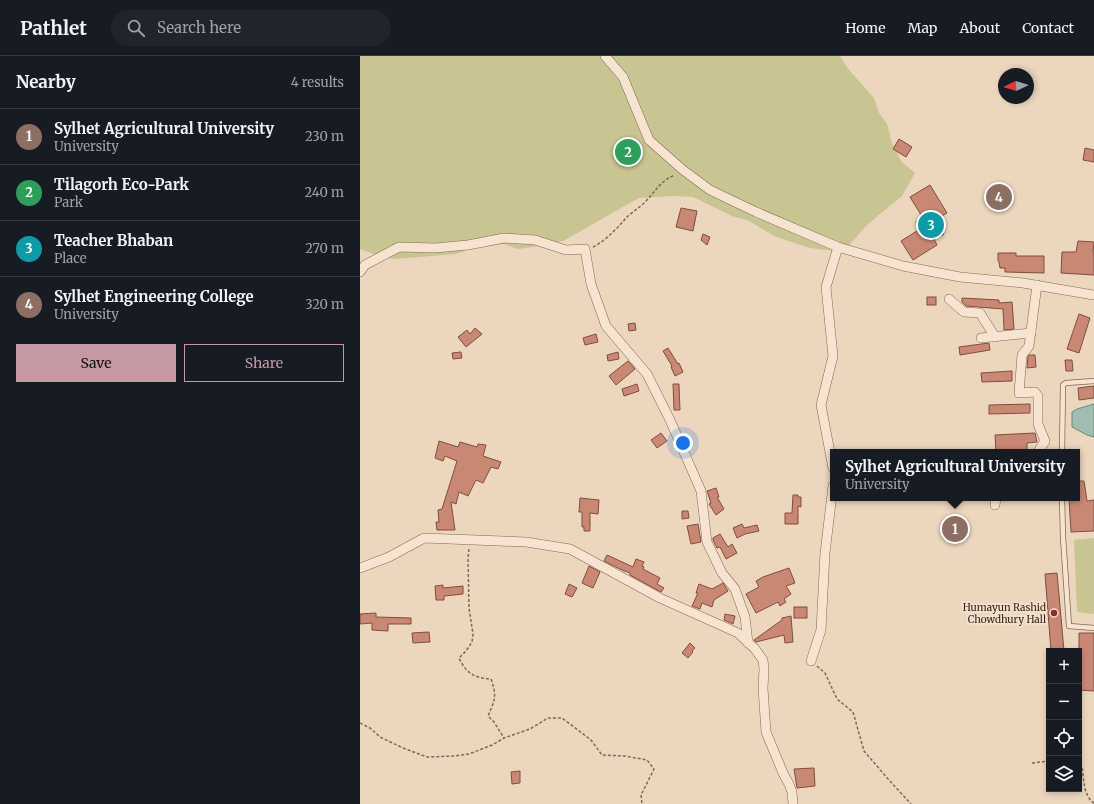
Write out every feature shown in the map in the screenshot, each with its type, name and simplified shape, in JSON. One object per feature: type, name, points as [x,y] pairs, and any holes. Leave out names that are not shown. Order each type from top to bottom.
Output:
[{"type":"street","points":[[605,56],[623,77],[649,140],[686,172],[710,190],[756,212],[838,247],[910,268],[960,277],[1037,286],[1094,295]]},
{"type":"street","points":[[360,272],[365,265],[399,247],[435,248],[468,245],[504,238],[535,240],[566,250],[585,249],[591,284],[606,326],[646,374],[670,420],[701,491],[707,542],[722,573],[735,589],[745,618],[748,643]]},
{"type":"street","points":[[830,452],[821,405],[833,356],[826,287],[838,247]]},
{"type":"street","points":[[1037,286],[1029,346],[1022,355],[1019,393],[1034,392],[1038,396],[1038,424],[1045,441],[1040,449]]},
{"type":"street","points":[[949,299],[964,312],[980,313],[995,337]]},
{"type":"street","points":[[981,338],[1031,333]]},
{"type":"street","points":[[811,661],[821,630],[825,553],[831,501]]},
{"type":"street","points":[[360,568],[389,557],[424,538],[526,542],[570,549],[660,598],[738,634],[755,649],[763,660],[766,732],[792,792],[793,804]]},
{"type":"lane","points":[[1062,449],[1063,384],[1094,381]]},
{"type":"lane","points":[[1062,501],[1069,626],[1094,628]]},
{"type":"path","points":[[585,249],[594,246],[613,232],[646,202],[668,177],[686,172]]},
{"type":"path","points":[[470,539],[468,558],[469,608],[472,642],[459,658],[472,676],[490,679],[494,688],[494,702],[488,716],[494,722],[504,738]]},
{"type":"path","points":[[811,661],[825,673],[836,699],[853,712],[864,751],[911,804]]},
{"type":"path","points":[[360,723],[370,728],[380,737],[427,757],[469,754],[492,745],[504,738],[530,729],[548,718],[562,718],[591,740],[602,755],[625,756],[647,760],[654,769],[642,795],[642,804]]},
{"type":"path","points":[[1032,763],[1046,761]]},
{"type":"path","points":[[1082,767],[1086,793],[1094,803]]},
{"type":"shaded area","points":[[360,56],[840,56],[849,70],[874,98],[879,113],[887,124],[892,143],[901,161],[915,173],[902,196],[868,224],[843,252],[810,248],[776,237],[749,221],[732,216],[693,197],[673,196],[639,198],[563,241],[518,249],[503,244],[470,249],[456,254],[395,259],[379,256],[360,249]]},
{"type":"shaded area","points":[[1094,404],[1094,437],[1072,427],[1072,412]]},
{"type":"shaded area","points":[[1094,538],[1094,614],[1077,612],[1074,540]]},
{"type":"building","points":[[899,139],[912,147],[906,157],[893,149]]},
{"type":"building","points":[[1085,148],[1094,150],[1094,162],[1083,160]]},
{"type":"building","points":[[930,185],[947,213],[938,218],[945,229],[943,235],[934,239],[937,245],[913,260],[901,241],[920,229],[916,222],[923,218],[910,197]]},
{"type":"building","points":[[681,208],[697,211],[693,231],[676,227]]},
{"type":"building","points":[[703,234],[710,237],[707,245],[701,240]]},
{"type":"building","points":[[1078,241],[1094,242],[1094,275],[1061,273],[1062,252],[1076,252]]},
{"type":"building","points":[[998,253],[1016,253],[1016,256],[1044,256],[1044,273],[1005,272],[1005,268],[1000,268]]},
{"type":"building","points":[[927,297],[936,297],[936,305],[927,305]]},
{"type":"building","points":[[962,298],[999,300],[999,303],[1012,302],[1014,329],[1004,330],[1003,309],[966,306],[962,302]]},
{"type":"building","points":[[1079,314],[1090,318],[1079,353],[1067,349]]},
{"type":"building","points":[[635,323],[636,330],[629,331],[628,324]]},
{"type":"building","points":[[475,328],[482,334],[466,347],[458,337],[467,330],[470,334]]},
{"type":"building","points":[[596,334],[598,342],[585,345],[583,338]]},
{"type":"building","points":[[989,343],[990,350],[960,355],[959,347]]},
{"type":"building","points":[[668,348],[678,364],[679,363],[683,372],[675,376],[671,367],[672,366],[663,351]]},
{"type":"building","points":[[461,352],[462,358],[453,359],[452,353]]},
{"type":"building","points":[[618,352],[619,359],[608,361],[607,355]]},
{"type":"building","points":[[1029,355],[1035,355],[1036,367],[1027,368]]},
{"type":"building","points":[[1065,360],[1072,360],[1073,371],[1066,371]]},
{"type":"building","points":[[628,361],[635,369],[616,385],[609,376]]},
{"type":"building","points":[[1012,371],[1012,381],[982,382],[981,373]]},
{"type":"building","points":[[637,384],[639,391],[624,396],[622,389]]},
{"type":"building","points":[[673,384],[679,384],[680,410],[674,410]]},
{"type":"building","points":[[1094,386],[1094,398],[1079,400],[1078,388]]},
{"type":"building","points":[[1030,404],[1030,413],[989,414],[989,405]]},
{"type":"building","points":[[661,433],[667,441],[657,448],[651,440]]},
{"type":"building","points":[[1035,433],[1037,442],[1027,443],[1027,449],[996,449],[995,435]]},
{"type":"building","points":[[439,441],[458,447],[460,442],[477,447],[478,444],[486,445],[483,456],[501,462],[498,469],[491,467],[483,483],[476,480],[468,496],[459,492],[456,504],[451,502],[455,530],[437,530],[436,522],[439,522],[438,510],[442,509],[457,461],[445,456],[443,461],[435,458]]},
{"type":"building","points":[[1080,481],[1084,481],[1087,501],[1094,500],[1094,531],[1071,532],[1069,501],[1080,501]]},
{"type":"building","points":[[716,488],[719,497],[717,497],[724,509],[716,515],[709,504],[711,503],[707,491]]},
{"type":"building","points":[[793,495],[798,495],[798,497],[801,497],[801,507],[798,506],[798,524],[785,524],[785,513],[792,513]]},
{"type":"building","points":[[580,498],[599,500],[598,514],[590,513],[590,531],[584,531],[584,527],[582,527],[582,512],[579,512]]},
{"type":"building","points":[[682,511],[688,511],[689,518],[682,519]]},
{"type":"building","points":[[698,524],[701,542],[691,544],[687,526]]},
{"type":"building","points":[[742,524],[744,528],[757,525],[759,531],[745,534],[737,538],[733,528]]},
{"type":"building","points":[[720,534],[728,547],[732,544],[737,553],[726,559],[720,547],[717,548],[713,540],[713,538]]},
{"type":"building","points":[[607,555],[633,567],[636,559],[644,562],[642,566],[644,567],[643,569],[660,578],[657,584],[664,588],[661,592],[630,575],[630,573],[604,561]]},
{"type":"building","points":[[589,566],[600,572],[593,588],[582,583]]},
{"type":"building","points":[[789,568],[795,583],[786,586],[791,594],[784,599],[786,602],[780,606],[778,602],[756,613],[746,594],[759,587],[756,581]]},
{"type":"building","name":"Humayun Rashid Chowdhury Hall","points":[[1057,573],[1064,648],[1051,648],[1045,574]]},
{"type":"building","points":[[723,583],[728,591],[714,600],[712,607],[702,603],[700,609],[692,606],[698,593],[696,593],[699,584],[712,589]]},
{"type":"building","points":[[569,584],[577,588],[572,597],[565,594]]},
{"type":"building","points":[[443,585],[443,588],[463,586],[463,594],[444,596],[444,600],[436,600],[435,586]]},
{"type":"building","points":[[794,607],[807,607],[807,618],[794,618]]},
{"type":"building","points":[[376,613],[376,617],[411,618],[411,624],[388,624],[388,631],[372,630],[372,623],[360,624],[360,614]]},
{"type":"building","points":[[725,614],[735,616],[733,624],[724,620]]},
{"type":"building","points":[[791,616],[793,642],[785,643],[784,635],[756,642],[754,640],[782,620],[782,618]]},
{"type":"building","points":[[429,632],[430,642],[413,643],[412,633]]},
{"type":"building","points":[[1079,633],[1094,633],[1094,691],[1082,690],[1082,648],[1079,648]]},
{"type":"building","points":[[690,643],[695,648],[688,658],[682,653]]},
{"type":"building","points":[[814,768],[815,786],[797,788],[794,769]]},
{"type":"building","points":[[520,771],[520,783],[512,784],[511,772]]},
{"type":"place","name":"Tilagorh Eco-Park","points":[[628,152]]},
{"type":"place","name":"Sylhet Engineering College","points":[[999,197]]},
{"type":"place","name":"Teacher Bhaban","points":[[931,225]]},
{"type":"place","name":"Sylhet Agricultural University","points":[[955,529]]},
{"type":"place","name":"Humayun Rashid Chowdhury Hall","points":[[1054,613]]}]
